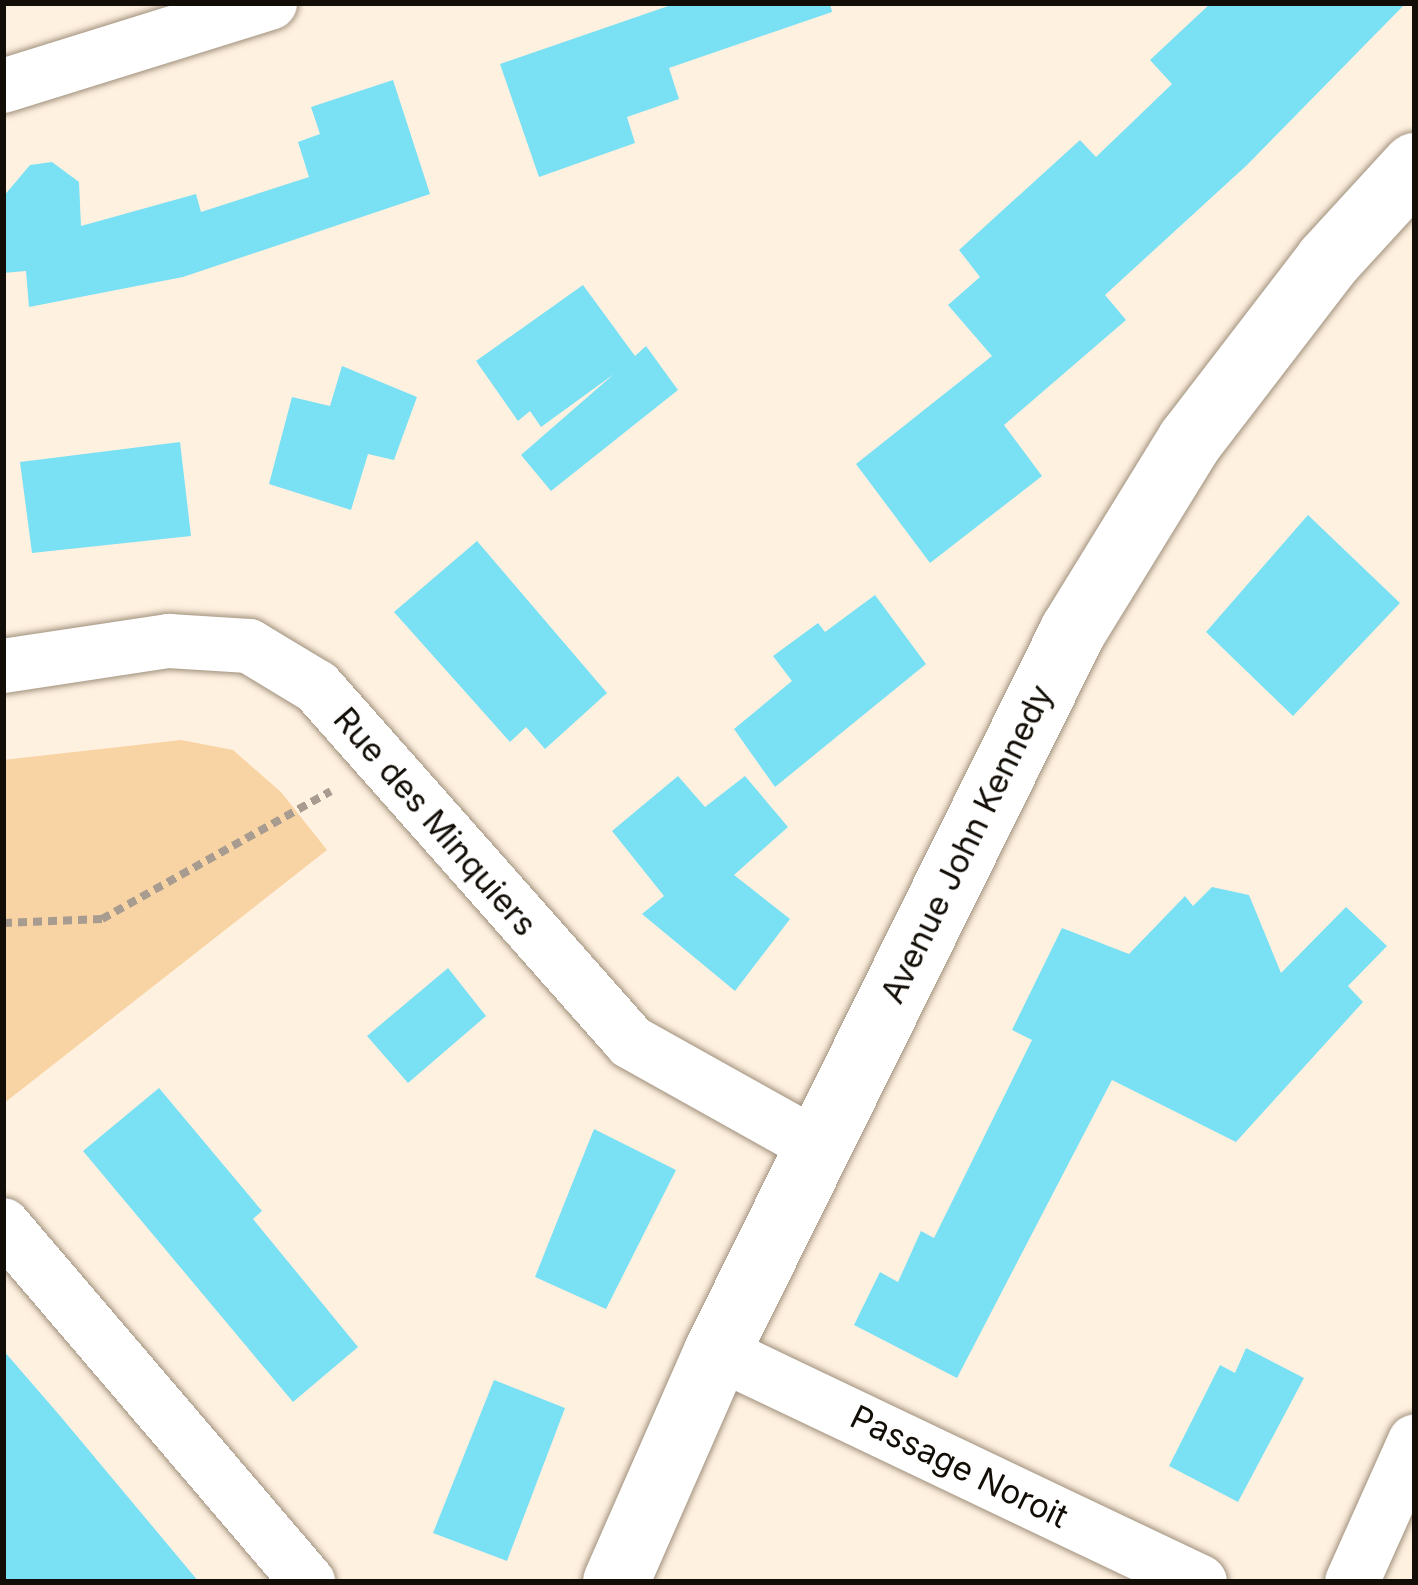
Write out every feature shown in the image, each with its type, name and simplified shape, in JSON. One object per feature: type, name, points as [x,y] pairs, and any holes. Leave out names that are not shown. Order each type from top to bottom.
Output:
[{"type":"main road","name":"Avenue John Kennedy","points":[[616,1582],[717,1352],[1072,631],[1190,441],[1328,261],[1415,166]]},
{"type":"street","points":[[3,86],[270,3]]},
{"type":"street","name":"Rue des Minquiers","points":[[3,666],[169,641],[249,646],[317,687],[632,1042],[817,1145]]},
{"type":"street","points":[[3,1225],[308,1582]]},
{"type":"street","name":"Passage Noroit","points":[[717,1352],[1200,1582]]},
{"type":"street","points":[[1352,1582],[1415,1441]]},
{"type":"path","points":[[3,923],[102,919],[384,761]]},
{"type":"shaded area","points":[[181,740],[233,750],[281,792],[327,850],[3,1104],[3,760]]},
{"type":"building","points":[[677,3],[830,3],[832,12],[669,68],[679,99],[627,117],[635,143],[539,177],[500,64]]},
{"type":"building","points":[[1211,3],[1406,3],[1247,165],[1105,295],[1126,320],[1004,425],[1042,476],[930,563],[856,464],[992,356],[948,305],[980,277],[959,250],[1080,140],[1096,157],[1172,84],[1150,60]]},
{"type":"building","points":[[393,80],[430,194],[183,277],[29,307],[26,271],[3,273],[3,197],[30,165],[52,162],[79,182],[81,226],[196,194],[201,212],[309,177],[298,142],[320,134],[311,107]]},
{"type":"building","points":[[583,285],[635,356],[646,346],[678,390],[551,491],[521,455],[614,374],[541,427],[530,411],[518,421],[476,361]]},
{"type":"building","points":[[342,366],[417,397],[394,460],[368,454],[351,510],[269,484],[292,397],[330,406]]},
{"type":"building","points":[[180,442],[191,536],[32,553],[20,462]]},
{"type":"building","points":[[1308,515],[1400,603],[1293,716],[1206,632]]},
{"type":"building","points":[[477,541],[607,693],[545,749],[526,727],[510,742],[394,612]]},
{"type":"building","points":[[875,595],[926,664],[775,787],[734,729],[792,681],[773,656],[818,623],[825,632]]},
{"type":"building","points":[[678,776],[705,807],[745,776],[788,827],[734,875],[790,919],[735,991],[642,914],[664,896],[612,831]]},
{"type":"building","points":[[1212,887],[1249,895],[1281,973],[1346,907],[1387,946],[1348,986],[1363,1002],[1236,1142],[1112,1080],[957,1378],[854,1325],[880,1272],[898,1282],[921,1231],[934,1238],[1032,1040],[1012,1030],[1062,928],[1129,954],[1185,896],[1193,906]]},
{"type":"building","points":[[448,968],[486,1016],[408,1083],[367,1036]]},
{"type":"building","points":[[159,1088],[262,1211],[253,1219],[358,1347],[293,1402],[83,1151]]},
{"type":"building","points":[[594,1129],[676,1170],[606,1309],[535,1277]]},
{"type":"building","points":[[1246,1348],[1304,1378],[1238,1502],[1169,1466],[1220,1365],[1235,1373]]},
{"type":"building","points":[[3,1350],[61,1417],[199,1582],[3,1582]]},
{"type":"building","points":[[494,1380],[565,1408],[507,1561],[433,1533]]}]
